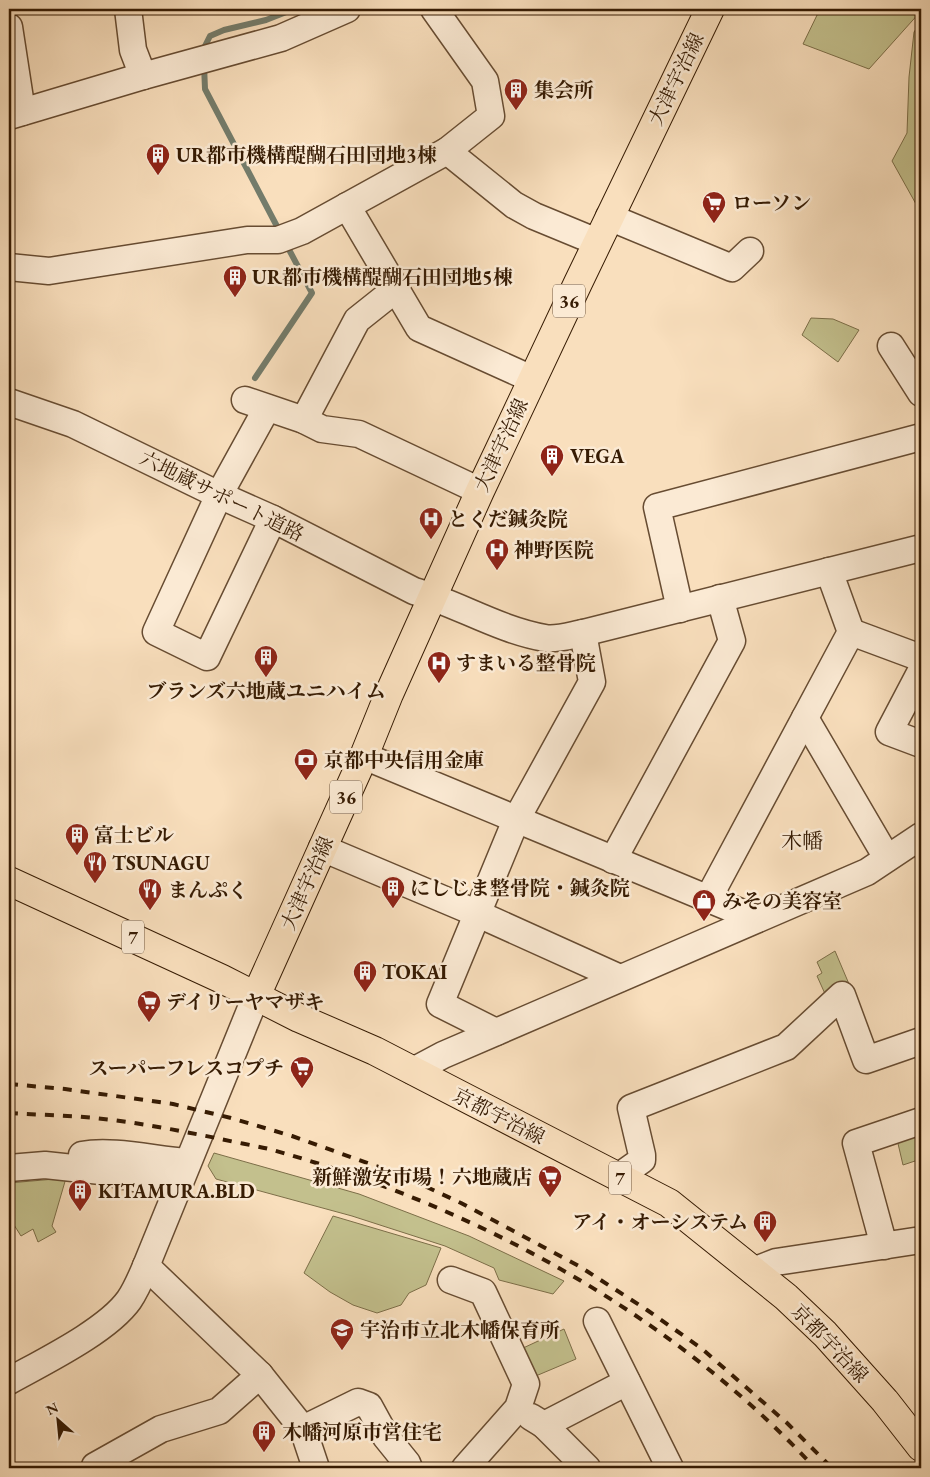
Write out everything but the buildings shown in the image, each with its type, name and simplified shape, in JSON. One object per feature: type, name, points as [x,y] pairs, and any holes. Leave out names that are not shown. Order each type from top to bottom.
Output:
[{"type":"main road","name":"大津宇治線","points":[[256,996],[480,491],[597,242],[710,9]]},
{"type":"main road","name":"京都宇治線","points":[[9,881],[104,923],[299,1018],[375,1051],[669,1203],[786,1297],[825,1334],[884,1401],[921,1447]]},
{"type":"street","points":[[128,9],[133,50],[143,76]]},
{"type":"street","points":[[9,27],[15,114],[143,76],[282,38],[348,9]]},
{"type":"street","points":[[9,267],[49,271],[247,240],[278,240],[302,231],[447,151],[491,116],[485,81],[434,9]]},
{"type":"street","points":[[447,151],[514,205],[534,216],[597,242]]},
{"type":"street","points":[[347,206],[419,328],[532,379]]},
{"type":"street","points":[[609,217],[732,268],[750,251]]},
{"type":"street","points":[[304,420],[357,320],[396,289]]},
{"type":"street","points":[[891,346],[921,393]]},
{"type":"street","name":"六地蔵サポート道路","points":[[9,402],[73,424],[219,495],[273,518],[414,591],[433,597],[492,623],[547,639],[583,633],[921,548]]},
{"type":"street","points":[[273,518],[207,657],[156,632],[219,495],[256,404],[304,420],[322,429],[359,434],[480,491]]},
{"type":"street","points":[[680,609],[657,507],[921,437]]},
{"type":"street","points":[[708,899],[851,632],[830,571]]},
{"type":"street","points":[[613,860],[732,640],[720,598]]},
{"type":"street","points":[[851,632],[921,658]]},
{"type":"street","points":[[496,1032],[440,1004],[516,820],[592,682],[583,633]]},
{"type":"street","points":[[921,671],[889,732],[921,744]]},
{"type":"street","points":[[805,718],[887,858]]},
{"type":"street","points":[[364,756],[757,919]]},
{"type":"street","points":[[413,1071],[443,1054],[867,872],[921,836]]},
{"type":"street","points":[[322,848],[620,978]]},
{"type":"street","points":[[618,1177],[642,1160],[631,1108],[786,1047],[842,995],[866,1060],[921,1042]]},
{"type":"street","points":[[9,1381],[98,1328],[129,1301],[146,1266],[256,996]]},
{"type":"street","points":[[884,1246],[856,1143],[921,1120]]},
{"type":"street","points":[[45,1165],[68,1157],[91,1153],[187,1162]]},
{"type":"street","points":[[9,1168],[45,1165],[101,1171],[177,1187]]},
{"type":"street","points":[[754,1271],[776,1262],[921,1240]]},
{"type":"street","points":[[146,1266],[260,1375],[303,1429],[316,1468]]},
{"type":"street","points":[[450,1280],[483,1292],[526,1384],[518,1408],[465,1468]]},
{"type":"street","points":[[597,1322],[670,1468]]},
{"type":"street","points":[[96,1468],[95,1466],[161,1429],[219,1411],[260,1375]]},
{"type":"street","points":[[544,1425],[627,1382]]},
{"type":"street","points":[[303,1429],[358,1402],[364,1404],[369,1406],[386,1437],[409,1468]]},
{"type":"street","points":[[518,1408],[544,1425],[587,1468]]},
{"type":"shaded area","points":[[820,9],[836,12],[838,9],[921,9],[921,11],[869,69],[803,44]]},
{"type":"shaded area","points":[[921,22],[921,213],[892,161],[907,133],[909,77],[914,32]]},
{"type":"shaded area","points":[[811,318],[833,319],[859,330],[838,362],[802,335]]},
{"type":"shaded area","points":[[835,951],[849,984],[826,996],[817,976],[822,973],[817,962]]},
{"type":"shaded area","points":[[921,1126],[921,1159],[903,1165],[896,1135]]},
{"type":"shaded area","points":[[214,1153],[359,1194],[469,1236],[564,1281],[553,1294],[499,1280],[494,1268],[445,1246],[352,1216],[216,1179],[208,1166]]},
{"type":"shaded area","points":[[66,1178],[52,1226],[56,1232],[38,1242],[33,1229],[21,1236],[9,1217],[9,1183]]},
{"type":"shaded area","points":[[333,1216],[441,1248],[426,1285],[409,1293],[401,1305],[377,1313],[353,1305],[330,1292],[304,1273]]},
{"type":"shaded area","points":[[564,1329],[576,1359],[531,1378],[521,1349]]},
{"type":"waterway","points":[[204,52],[210,36],[224,30],[266,20],[294,9]]},
{"type":"waterway","points":[[204,65],[205,89],[281,234]]},
{"type":"waterway","points":[[255,378],[312,293],[285,242]]},
{"type":"railway","points":[[9,1084],[65,1089],[173,1104],[231,1118],[292,1136],[401,1175],[461,1203],[579,1266],[647,1310],[701,1348],[787,1423],[832,1468]]},
{"type":"railway","points":[[9,1113],[84,1117],[125,1122],[269,1149],[345,1172],[420,1201],[493,1233],[564,1271],[632,1313],[697,1360],[758,1412],[815,1468]]},
{"type":"place","name":"集会所","points":[[516,111]]},
{"type":"place","name":"UR都市機構醍醐石田団地3棟","points":[[158,176]]},
{"type":"place","name":"ローソン","points":[[714,224]]},
{"type":"place","name":"UR都市機構醍醐石田団地5棟","points":[[235,298]]},
{"type":"place","name":"VEGA","points":[[552,477]]},
{"type":"place","name":"とくだ鍼灸院","points":[[431,540]]},
{"type":"place","name":"神野医院","points":[[497,571]]},
{"type":"place","name":"ブランズ六地蔵ユニハイム","points":[[266,678]]},
{"type":"place","name":"すまいる整骨院","points":[[439,684]]},
{"type":"place","name":"京都中央信用金庫","points":[[306,781]]},
{"type":"place","name":"富士ビル","points":[[77,856]]},
{"type":"place","name":"TSUNAGU","points":[[95,884]]},
{"type":"place","name":"にしじま整骨院・鍼灸院","points":[[393,909]]},
{"type":"place","name":"まんぷく","points":[[150,911]]},
{"type":"place","name":"みその美容室","points":[[704,922]]},
{"type":"place","name":"TOKAI","points":[[365,993]]},
{"type":"place","name":"デイリーヤマザキ","points":[[149,1023]]},
{"type":"place","name":"スーパーフレスコプチ","points":[[302,1089]]},
{"type":"place","name":"新鮮激安市場！六地蔵店","points":[[550,1198]]},
{"type":"place","name":"KITAMURA.BLD","points":[[80,1212]]},
{"type":"place","name":"アイ・オーシステム","points":[[765,1243]]},
{"type":"place","name":"宇治市立北木幡保育所","points":[[342,1351]]},
{"type":"place","name":"木幡河原市営住宅","points":[[264,1453]]},
{"type":"district","name":"木幡","points":[[802,841]]}]
